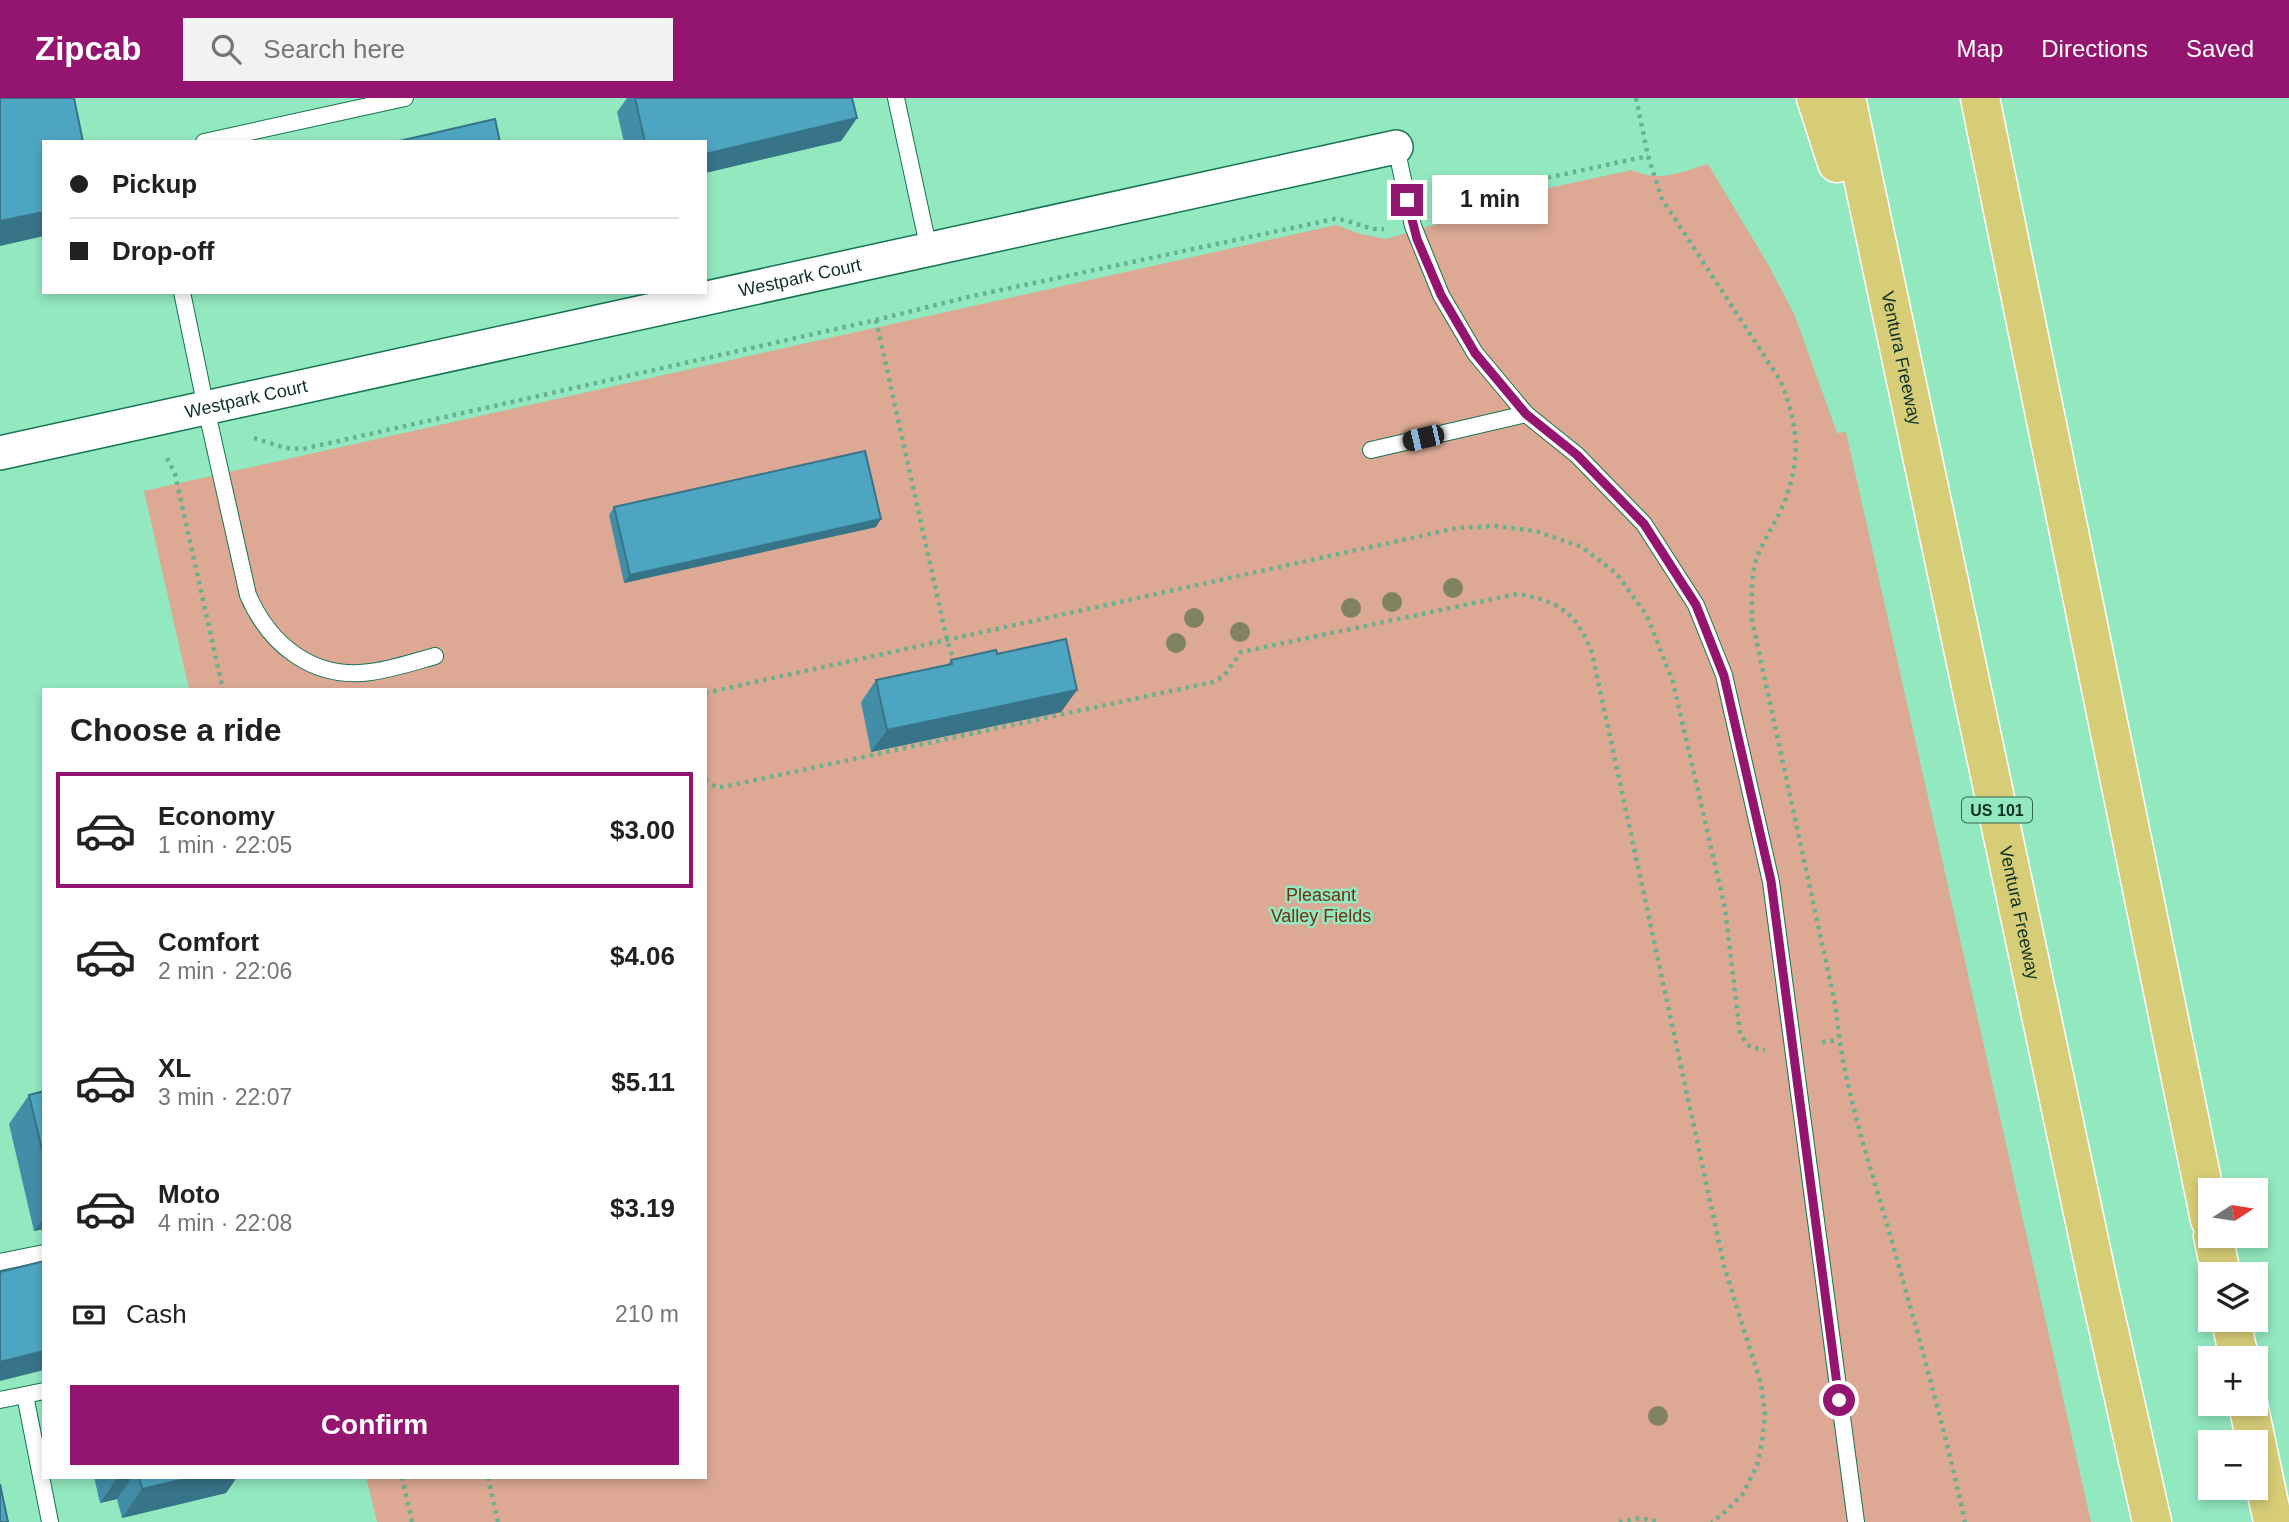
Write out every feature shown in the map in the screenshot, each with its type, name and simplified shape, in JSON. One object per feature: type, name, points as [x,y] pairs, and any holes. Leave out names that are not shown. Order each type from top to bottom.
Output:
[{"type":"highway","points":[[1816,98],[1902,367]]},
{"type":"highway","name":"Ventura Freeway","points":[[1846,98],[2094,1264],[2152,1522]]},
{"type":"highway","points":[[1980,98],[2201,1178]]},
{"type":"highway","points":[[2250,1416],[2275,1522]]},
{"type":"street","name":"Westpark Court","points":[[0,453],[1396,147]]},
{"type":"lane","points":[[213,140],[405,98]]},
{"type":"lane","points":[[896,98],[929,250]]},
{"type":"lane","points":[[1396,147],[1413,226],[1441,295],[1475,353],[1526,414],[1577,455],[1644,524],[1696,605],[1724,676],[1771,881],[1856,1522]]},
{"type":"lane","points":[[182,294],[248,595],[257,615],[271,635],[294,656],[333,671],[371,672],[435,656]]},
{"type":"lane","points":[[1371,450],[1526,414]]},
{"type":"lane","points":[[0,1262],[42,1252]]},
{"type":"lane","points":[[0,1400],[42,1391]]},
{"type":"lane","points":[[24,1395],[50,1522]]},
{"type":"path","points":[[1636,98],[1648,156],[1662,199],[1780,380],[1796,429],[1793,481],[1757,557],[1751,585],[1752,620],[1836,1008],[1838,1040],[1862,1138],[1946,1439],[1965,1522]]},
{"type":"path","points":[[254,438],[285,448],[303,449],[968,297],[1334,219],[1343,219],[1373,230],[1413,226],[1442,218],[1464,199],[1475,178],[1518,184],[1648,156]]},
{"type":"path","points":[[876,320],[947,640],[955,665]]},
{"type":"path","points":[[167,458],[175,474],[223,688]]},
{"type":"path","points":[[707,693],[1457,528],[1496,526],[1536,531],[1582,547],[1617,574],[1647,617],[1673,682],[1725,908],[1740,1034],[1750,1047],[1762,1051]]},
{"type":"path","points":[[707,781],[716,787],[723,787],[1213,682],[1224,676],[1241,652],[1517,594],[1557,604],[1584,632],[1592,653],[1724,1266],[1761,1384],[1765,1415],[1757,1465],[1743,1494],[1711,1522]]},
{"type":"path","points":[[402,1479],[412,1522]]},
{"type":"path","points":[[488,1479],[498,1522]]},
{"type":"path","points":[[1619,1522],[1641,1518],[1658,1522]]},
{"type":"green space","name":"Pleasant Valley Fields","points":[[1708,164],[1769,266],[1795,316],[1837,433],[1846,432],[2091,1522],[377,1522],[366,1479],[707,1479],[707,688],[189,688],[144,491],[1336,225],[1360,234],[1386,239],[1447,221],[1480,191],[1521,194],[1632,170],[1652,176],[1679,173]]},
{"type":"building","points":[[0,98],[74,98],[83,140],[42,140],[42,212],[0,221]]},
{"type":"building","points":[[635,98],[852,98],[857,118],[707,154],[707,140],[645,140]]},
{"type":"building","points":[[495,119],[500,140],[404,140]]},
{"type":"building","points":[[865,451],[881,519],[630,575],[614,507]]},
{"type":"building","points":[[1066,639],[1077,690],[887,730],[876,680],[952,664],[951,660],[996,650],[997,654]]},
{"type":"building","points":[[42,1092],[42,1150],[29,1095]]},
{"type":"building","points":[[42,1262],[42,1352],[0,1362],[0,1272]]},
{"type":"building","points":[[140,1479],[184,1479],[142,1489]]},
{"type":"building","points":[[0,1484],[8,1522],[0,1522]]},
{"type":"route","points":[[1407,200],[1417,239],[1441,295],[1475,353],[1526,414],[1577,455],[1644,524],[1696,605],[1724,676],[1771,881],[1839,1400]]}]
